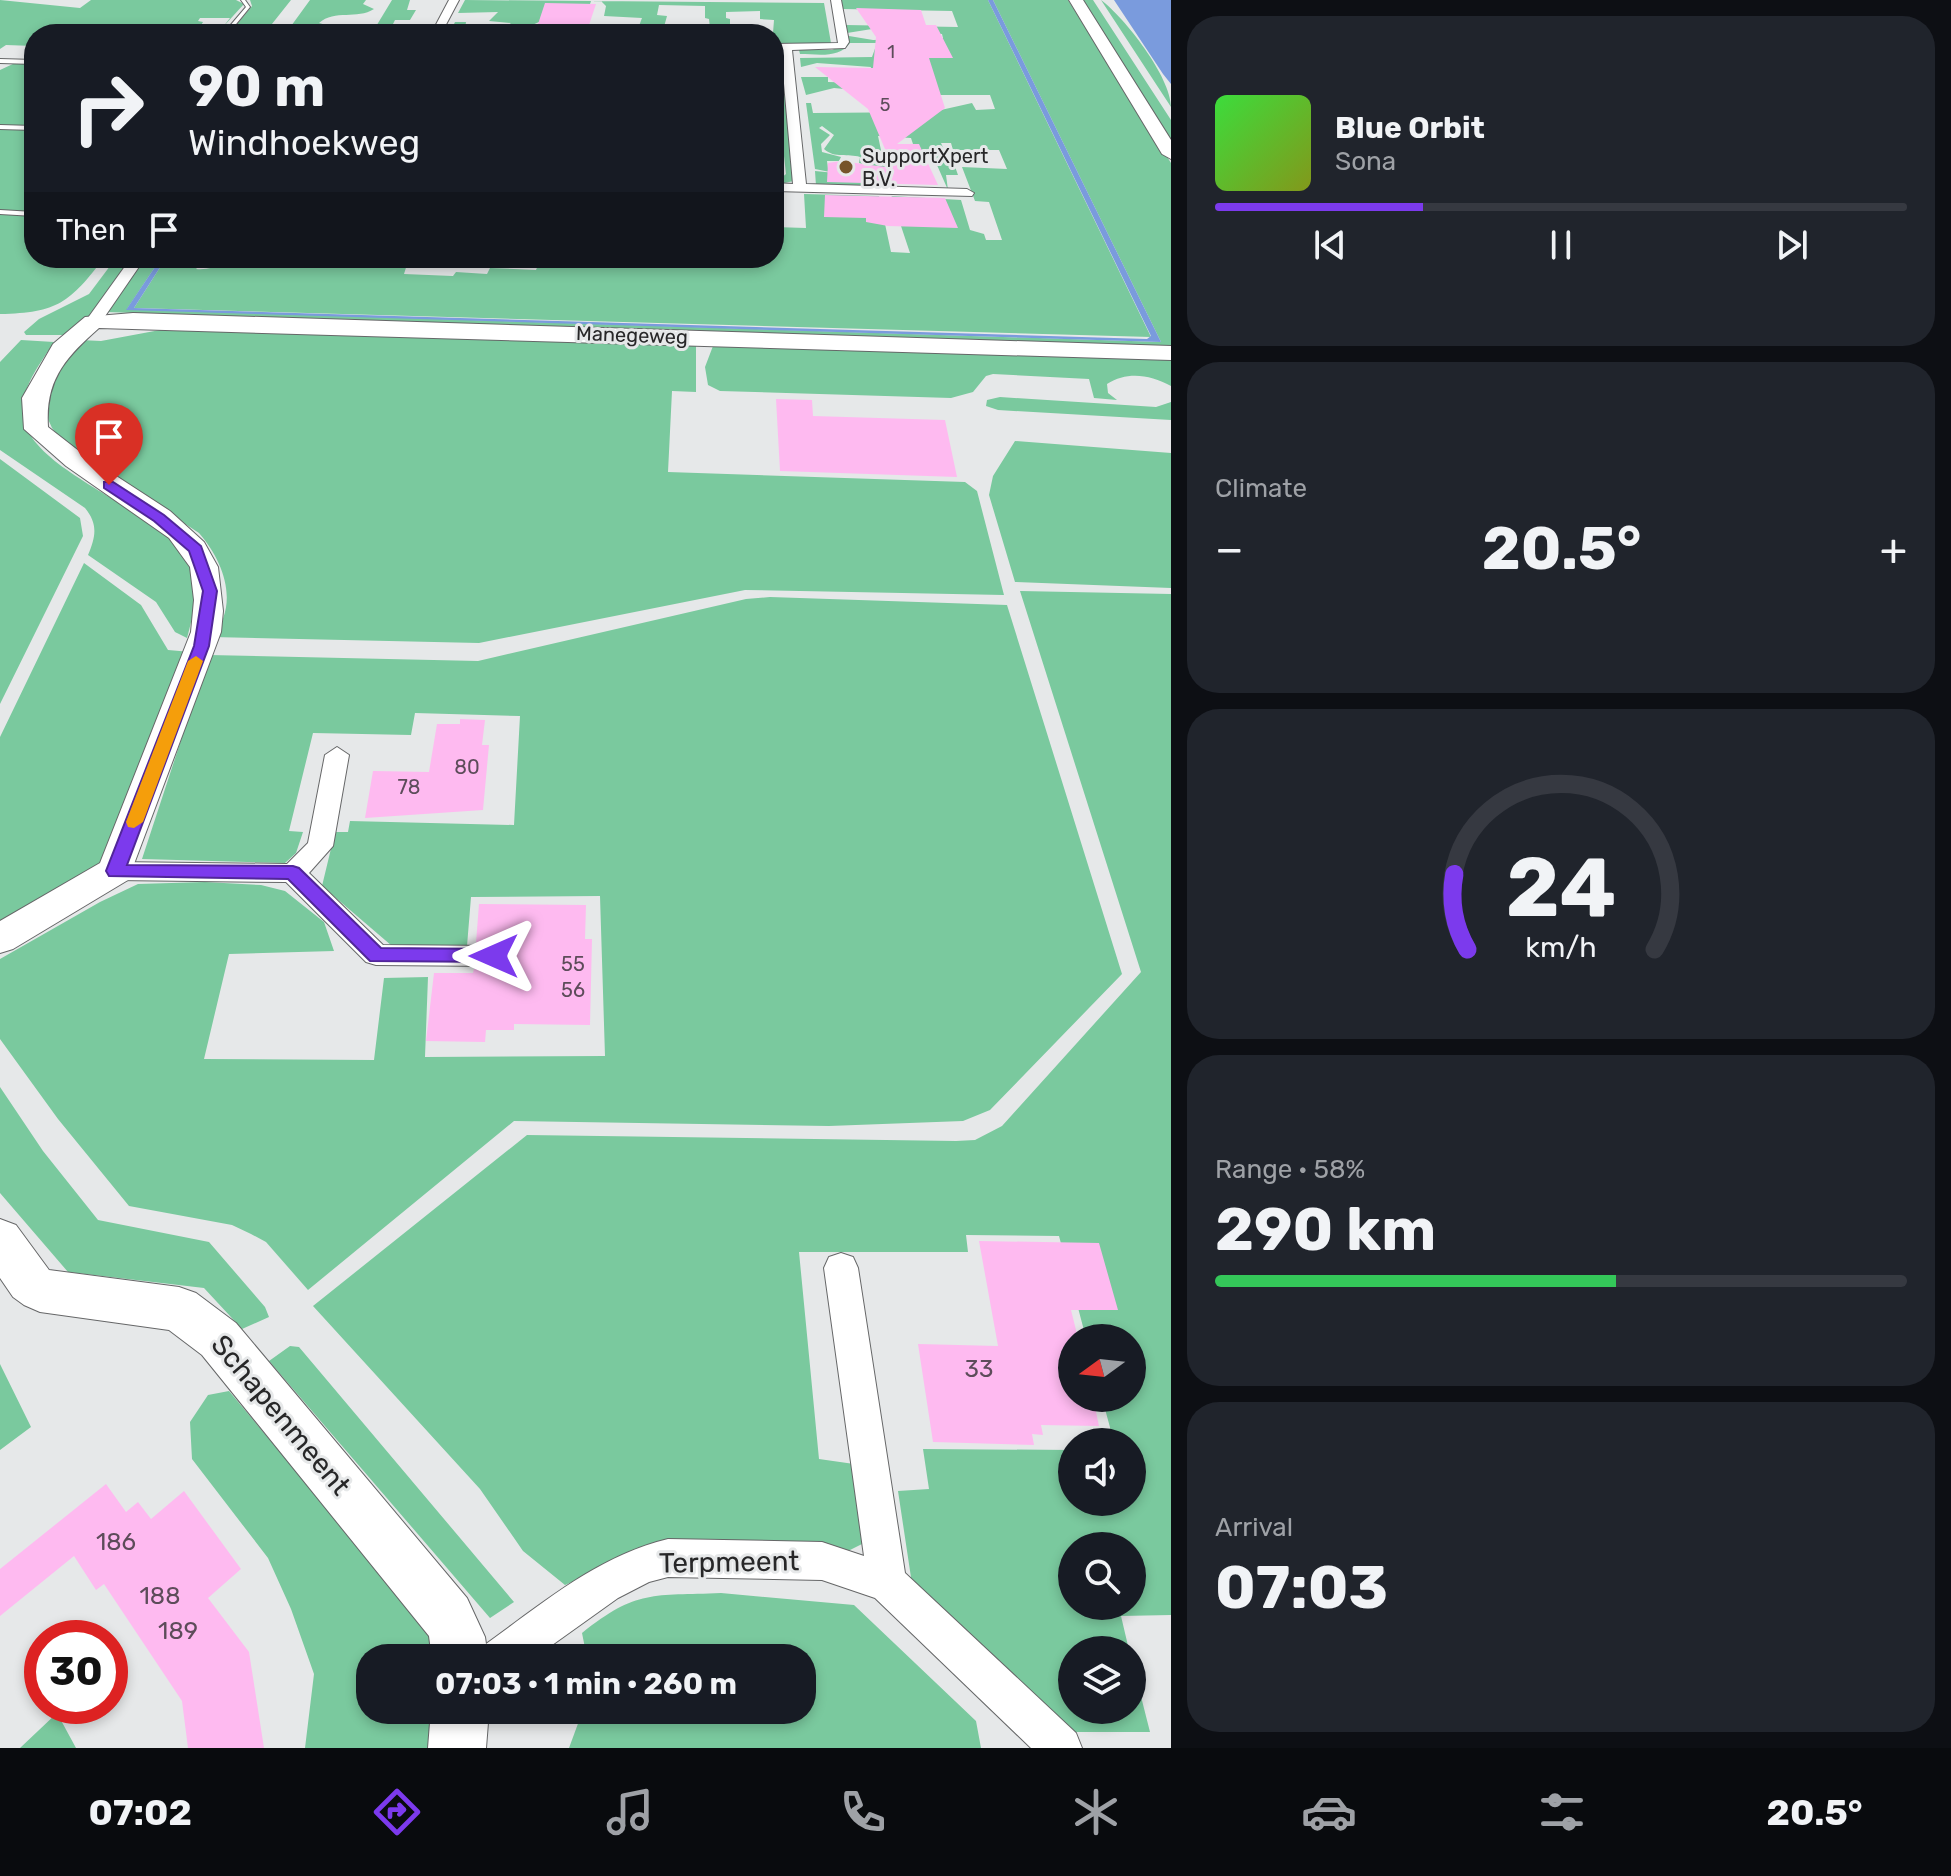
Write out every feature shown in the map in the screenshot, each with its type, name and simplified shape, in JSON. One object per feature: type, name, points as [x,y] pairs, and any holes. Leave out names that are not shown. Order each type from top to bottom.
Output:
[{"type":"street","points":[[441,24],[454,0]]},
{"type":"street","points":[[784,48],[841,46],[844,42],[836,0]]},
{"type":"street","points":[[1076,0],[1171,154]]},
{"type":"street","points":[[784,76],[800,188]]},
{"type":"street","points":[[784,187],[967,193]]},
{"type":"street","points":[[115,871],[201,646],[210,591],[196,549],[159,518],[58,452],[36,429],[34,398],[61,349],[93,322],[131,268]]},
{"type":"street","name":"Manegeweg","points":[[93,322],[133,320],[1171,353]]},
{"type":"street","points":[[293,873],[320,846],[337,755]]},
{"type":"street","points":[[0,939],[115,871],[293,873],[376,955],[494,956]]},
{"type":"street","name":"Schapenmeent","points":[[0,1239],[29,1282],[40,1290],[179,1309],[219,1339],[448,1617],[458,1644]]},
{"type":"street","points":[[841,1268],[887,1583]]},
{"type":"street","name":"Terpmeent","points":[[520,1644],[622,1573],[658,1559],[822,1561],[887,1583],[1061,1748]]},
{"type":"street","points":[[457,1748],[459,1724]]},
{"type":"lane","points":[[234,24],[248,7],[243,0]]},
{"type":"lane","points":[[0,61],[24,62]]},
{"type":"lane","points":[[0,127],[24,128]]},
{"type":"lane","points":[[0,212],[24,213]]},
{"type":"green space","points":[[0,0],[80,8],[91,0],[236,0],[244,4],[226,24],[230,18],[200,18],[198,21],[202,24],[24,24],[24,46],[6,45],[0,49]]},
{"type":"green space","points":[[250,0],[291,0],[272,24],[237,24],[252,6]]},
{"type":"green space","points":[[310,0],[366,0],[363,4],[374,9],[360,14],[332,16],[319,23],[323,24],[293,24]]},
{"type":"green space","points":[[392,0],[410,0],[407,10],[416,10],[410,20],[377,24]]},
{"type":"green space","points":[[465,0],[591,1],[584,24],[510,24],[489,21],[498,12],[458,13]]},
{"type":"green space","points":[[840,0],[988,0],[1151,337],[134,308],[160,268],[406,268],[404,274],[453,276],[456,272],[487,274],[490,268],[784,268],[784,227],[806,228],[804,194],[879,196],[891,252],[910,253],[901,226],[937,226],[891,196],[961,200],[970,230],[984,234],[986,240],[1002,240],[989,202],[975,201],[962,167],[1007,169],[999,150],[953,150],[951,143],[941,143],[948,158],[952,158],[958,175],[946,175],[948,190],[933,156],[922,156],[899,145],[913,144],[911,138],[878,136],[889,188],[886,188],[881,169],[859,163],[860,157],[833,154],[824,149],[834,135],[822,126],[819,128],[830,135],[821,144],[822,152],[841,157],[839,161],[827,161],[828,169],[867,182],[867,188],[816,186],[815,171],[835,173],[815,169],[806,103],[811,103],[813,113],[932,112],[972,103],[976,110],[995,109],[990,95],[906,95],[834,88],[806,95],[801,77],[828,77],[828,82],[867,83],[871,67],[817,63],[801,67],[800,58],[872,57],[877,43],[850,43],[840,51],[827,54],[800,54],[799,50],[832,50],[849,42],[849,36],[873,40],[943,38],[942,34],[872,29],[847,33],[846,25],[958,27],[952,11],[843,9]]},
{"type":"green space","points":[[993,0],[1068,0],[1171,163],[1171,347],[106,312],[137,268],[154,268],[127,309],[1161,342]]},
{"type":"green space","points":[[1082,0],[1093,0],[1171,120],[1171,140]]},
{"type":"green space","points":[[1101,0],[1145,49],[1163,80],[1171,107]]},
{"type":"green space","points":[[601,1],[824,3],[831,43],[784,44],[784,24],[760,19],[760,11],[726,12],[730,24],[710,24],[709,19],[705,18],[705,6],[659,5],[657,15],[667,16],[665,24],[640,24],[642,18],[604,16],[606,6]]},
{"type":"green space","points":[[15,63],[24,63],[24,268],[96,268],[82,285],[61,302],[36,311],[0,314],[0,70]]},
{"type":"green space","points":[[784,80],[794,181],[784,183]]},
{"type":"green space","points":[[108,268],[124,268],[93,313],[66,335],[26,335],[24,332],[39,319],[89,294]]},
{"type":"green space","points":[[160,330],[696,346],[696,392],[672,391],[668,472],[965,482],[977,491],[1004,595],[745,590],[479,643],[212,637],[221,624],[227,597],[221,570],[208,544],[199,533],[65,445],[52,428],[44,410],[57,375],[80,340],[101,341]]},
{"type":"green space","points":[[21,340],[54,342],[34,373],[24,398],[28,430],[44,452],[157,528],[179,549],[192,572],[195,589],[187,638],[175,632],[156,602],[88,555],[94,530],[85,508],[0,450],[0,362]]},
{"type":"green space","points":[[713,346],[1168,360],[1171,361],[1171,386],[1147,377],[1123,377],[1107,384],[1108,393],[1117,400],[1094,398],[1089,379],[993,374],[986,376],[973,392],[951,398],[720,391],[708,385],[705,367]]},
{"type":"green space","points":[[1000,397],[1156,407],[1171,402],[1171,420],[998,410],[986,406],[987,400]]},
{"type":"green space","points":[[1015,441],[1171,453],[1171,588],[1015,582],[989,495],[993,476]]},
{"type":"green space","points":[[0,459],[80,518],[83,536],[0,704]]},
{"type":"green space","points":[[84,563],[141,605],[168,650],[191,652],[119,868],[0,928],[0,737]]},
{"type":"green space","points":[[1020,591],[1171,594],[1171,1615],[1146,1616],[1146,1532],[1058,1532],[1058,1620],[1122,1620],[1126,1636],[1058,1636],[1058,1724],[1146,1724],[1146,1716],[1150,1732],[1063,1732],[912,1584],[898,1491],[929,1489],[923,1449],[1058,1450],[1058,1516],[1146,1516],[1146,1428],[1110,1428],[1106,1412],[1146,1412],[1146,1324],[1082,1324],[1059,1236],[966,1235],[968,1252],[799,1252],[819,1459],[861,1465],[868,1541],[842,1554],[597,1571],[565,1585],[523,1551],[480,1489],[313,1306],[527,1135],[956,1141],[975,1140],[1002,1126],[1141,972]]},
{"type":"green space","points":[[770,597],[1007,605],[1122,974],[990,1110],[963,1121],[829,1126],[514,1121],[308,1290],[266,1242],[232,1225],[129,1206],[58,1119],[0,1039],[0,959],[138,884],[205,882],[261,885],[285,891],[324,922],[334,951],[229,954],[204,1059],[374,1060],[384,978],[428,977],[425,1057],[605,1056],[600,896],[471,897],[467,946],[392,946],[322,886],[335,832],[348,832],[350,821],[514,825],[520,716],[415,713],[411,735],[313,733],[289,831],[303,832],[296,853],[285,863],[142,859],[209,655],[478,661],[746,599]]},
{"type":"green space","points":[[0,1087],[43,1151],[98,1220],[209,1242],[265,1307],[269,1317],[242,1329],[204,1288],[68,1272],[0,1193]]},
{"type":"green space","points":[[290,1346],[299,1347],[514,1602],[490,1618],[269,1361]]},
{"type":"green space","points":[[0,1364],[31,1427],[0,1450]]},
{"type":"green space","points":[[229,1391],[437,1640],[437,1644],[356,1644],[356,1724],[436,1724],[434,1748],[305,1748],[314,1674],[291,1609],[268,1558],[192,1459],[190,1422],[208,1395]]},
{"type":"green space","points":[[721,1593],[854,1605],[976,1721],[981,1748],[569,1748],[578,1724],[816,1724],[816,1644],[584,1644],[582,1633],[617,1609],[647,1598]]},
{"type":"green space","points":[[45,1724],[63,1724],[76,1748],[20,1748]]},
{"type":"water","points":[[988,0],[993,0],[1161,342],[126,310],[154,268],[160,268],[134,308],[1147,339],[1151,336]]},
{"type":"water","points":[[1114,0],[1171,0],[1171,84],[1163,74]]},
{"type":"building","points":[[545,3],[596,4],[589,24],[538,24]]},
{"type":"building","points":[[856,8],[921,10],[926,25],[936,25],[953,58],[929,58],[945,108],[897,144],[919,144],[938,185],[827,182],[828,163],[841,161],[893,168],[868,109],[815,67],[873,68],[876,37]]},
{"type":"building","points":[[825,195],[945,198],[958,228],[888,226],[866,222],[866,218],[824,217]]},
{"type":"building","points":[[776,399],[812,400],[813,416],[945,420],[957,477],[780,471]]},
{"type":"building","points":[[460,719],[485,720],[482,745],[489,745],[483,810],[365,818],[373,771],[429,772],[437,724],[460,724]]},
{"type":"building","points":[[479,904],[586,905],[585,939],[592,939],[590,1025],[514,1024],[514,1030],[486,1030],[485,1042],[426,1041],[434,973],[473,973],[474,969],[505,966],[511,957],[505,946],[476,943]]},
{"type":"building","points":[[979,1241],[1099,1243],[1118,1310],[1071,1310],[1074,1324],[1058,1324],[1058,1412],[1096,1412],[1099,1426],[1041,1425],[1043,1435],[1032,1434],[1034,1445],[933,1442],[918,1344],[998,1346]]},
{"type":"building","points":[[106,1484],[126,1512],[138,1502],[151,1519],[184,1491],[241,1569],[208,1598],[249,1652],[264,1748],[188,1748],[182,1701],[104,1584],[96,1590],[74,1556],[0,1616],[0,1569]]},
{"type":"slow traffic","points":[[134,822],[196,661]]},
{"type":"place","name":"SupportXpert B.V.","points":[[846,167]]},
{"type":"route","points":[[109,485],[159,518],[196,549],[210,591],[206,632],[115,871],[293,873],[376,955],[494,956]]}]
